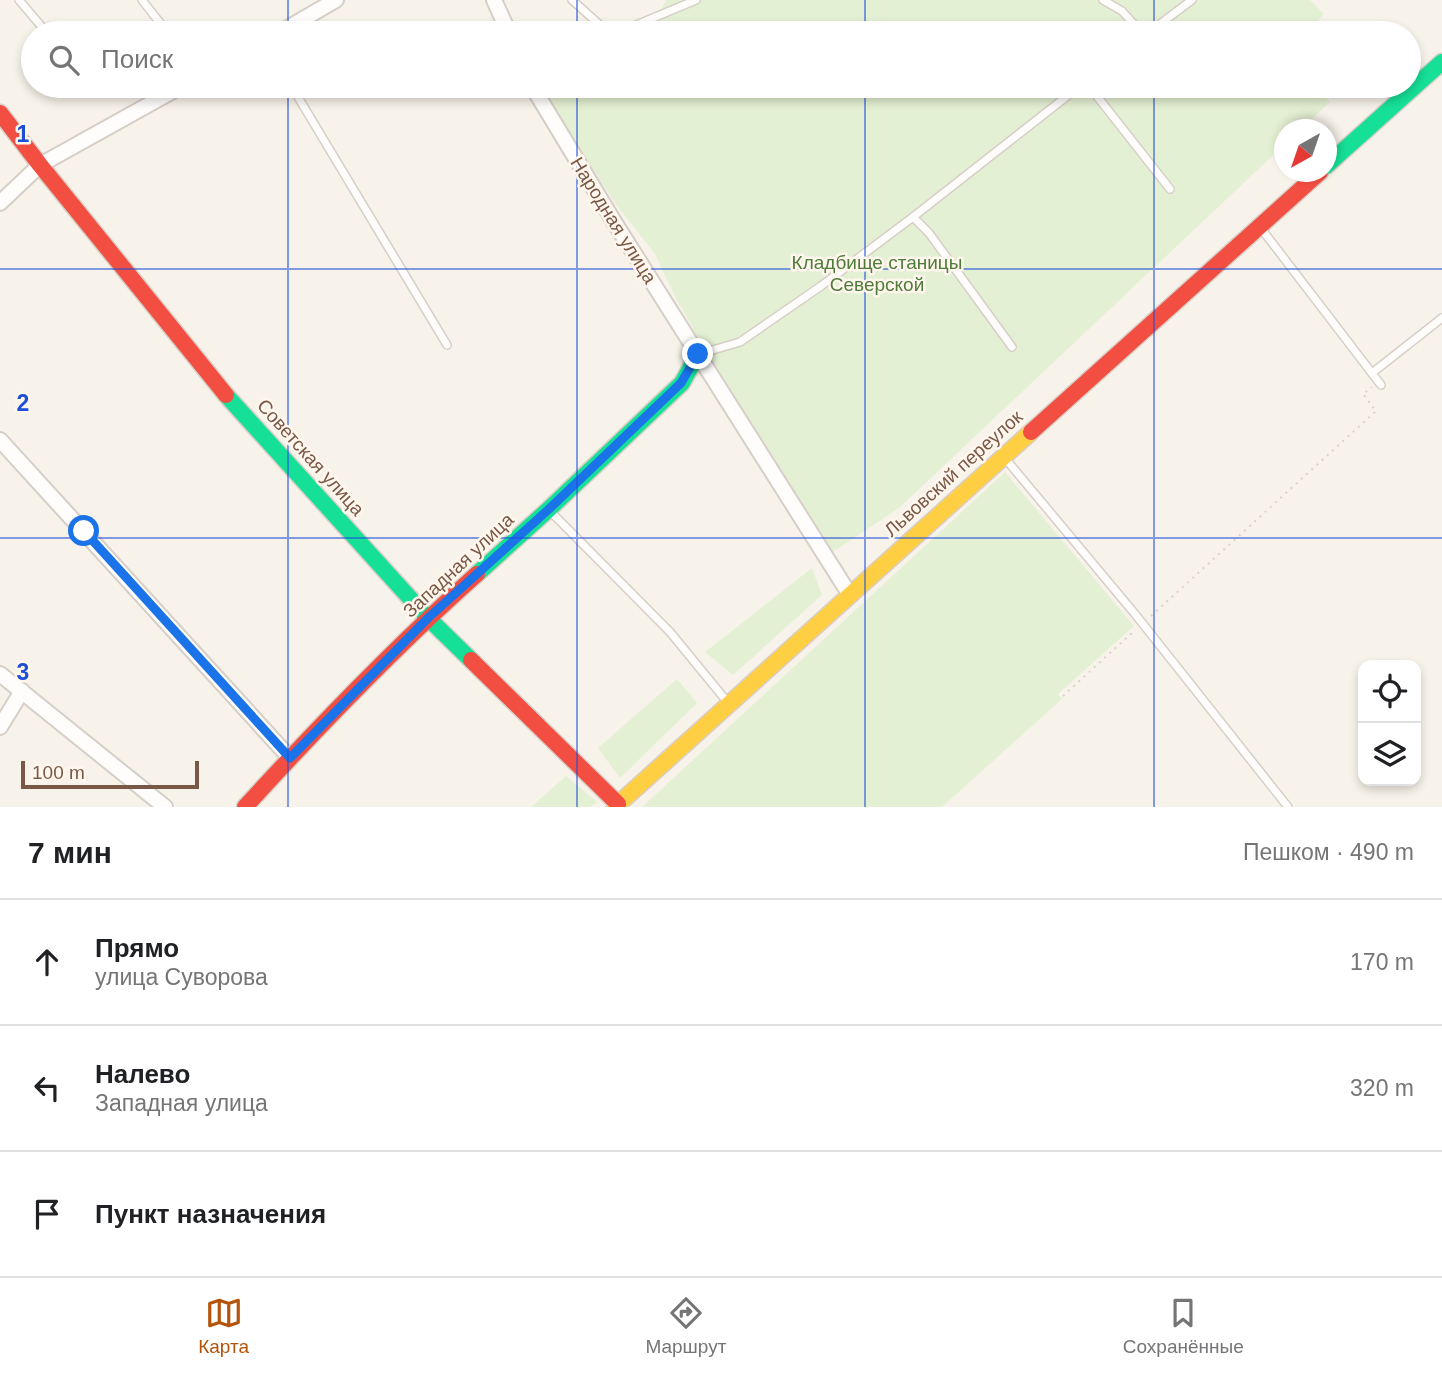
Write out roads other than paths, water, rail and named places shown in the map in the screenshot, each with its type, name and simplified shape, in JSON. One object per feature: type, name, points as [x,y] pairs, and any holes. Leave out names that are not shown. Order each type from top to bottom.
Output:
[{"type":"street","points":[[300,21],[336,0]]},
{"type":"street","points":[[495,0],[504,21]]},
{"type":"street","points":[[1421,84],[1440,67]]},
{"type":"street","points":[[0,203],[40,166],[161,98]]},
{"type":"street","name":"Народная улица","points":[[538,98],[850,595]]},
{"type":"street","points":[[1337,156],[1404,98]]},
{"type":"street","name":"Советская улица","points":[[0,113],[221,389],[428,618],[616,806]]},
{"type":"street","name":"Львовский переулок","points":[[616,806],[1310,182]]},
{"type":"street","name":"Западная улица","points":[[245,807],[428,618],[549,509],[681,383],[698,354]]},
{"type":"street","points":[[0,440],[290,758]]},
{"type":"street","points":[[0,674],[165,807]]},
{"type":"street","points":[[0,727],[22,691]]},
{"type":"lane","points":[[19,0],[37,21]]},
{"type":"lane","points":[[142,0],[159,21]]},
{"type":"lane","points":[[572,0],[596,21]]},
{"type":"lane","points":[[646,21],[696,0]]},
{"type":"lane","points":[[1103,0],[1122,10],[1133,21]]},
{"type":"lane","points":[[1161,21],[1188,1]]},
{"type":"lane","points":[[299,98],[447,345]]},
{"type":"lane","points":[[698,354],[740,342],[821,286],[914,218],[1065,98]]},
{"type":"lane","points":[[1098,98],[1170,189]]},
{"type":"lane","points":[[914,218],[929,233],[1012,347]]},
{"type":"lane","points":[[1259,226],[1380,384]]},
{"type":"lane","points":[[1372,373],[1442,318]]},
{"type":"lane","points":[[1003,457],[1142,624],[1288,807]]},
{"type":"lane","points":[[549,509],[670,632],[729,704]]},
{"type":"park label","name":"Кладбище станицы Северской","points":[[877,273]]}]
